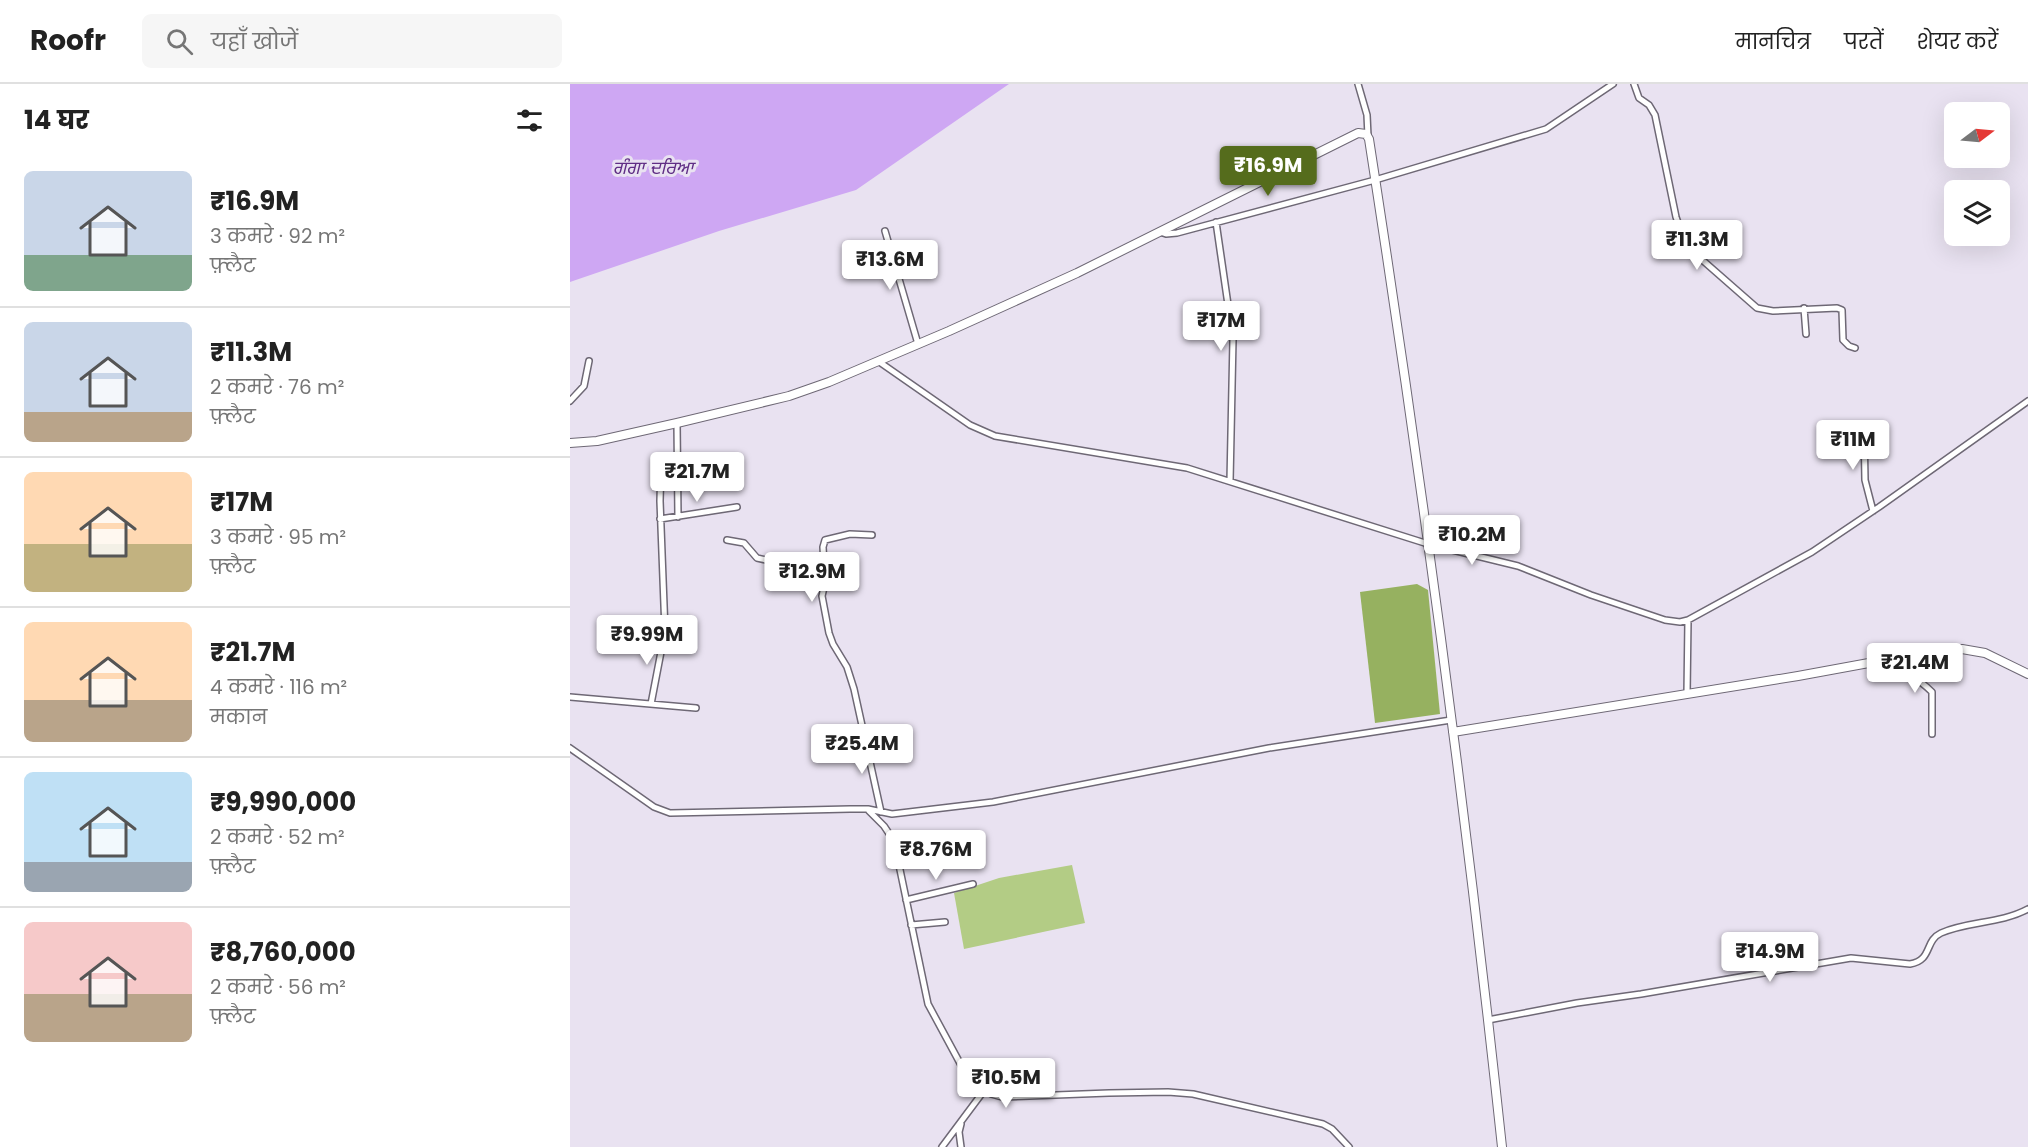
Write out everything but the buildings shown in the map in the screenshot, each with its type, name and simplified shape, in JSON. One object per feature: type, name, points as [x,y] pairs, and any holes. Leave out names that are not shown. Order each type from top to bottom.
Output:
[{"type":"main road","points":[[570,443],[597,441],[677,423],[789,396],[830,382],[1077,273],[1358,134],[1364,133],[1368,136],[1453,732],[1502,1147]]},
{"type":"main road","points":[[1453,732],[1943,650],[1962,649],[1984,653],[2003,660],[2028,674]]},
{"type":"street","points":[[1358,84],[1367,115],[1368,136]]},
{"type":"street","points":[[1160,232],[1172,234],[1375,180],[1546,129],[1613,84]]},
{"type":"street","points":[[1634,84],[1639,98],[1649,105],[1655,115],[1676,217],[1692,251],[1757,308],[1773,311],[1804,308],[1842,310],[1844,340],[1849,346],[1855,348]]},
{"type":"street","points":[[1216,222],[1233,339],[1230,482]]},
{"type":"street","points":[[885,231],[918,344]]},
{"type":"street","points":[[1804,308],[1806,334]]},
{"type":"street","points":[[570,401],[584,386],[589,361]]},
{"type":"street","points":[[878,361],[970,425],[995,436],[1187,468],[1428,544],[1518,566],[1591,595],[1665,620],[1680,622],[1688,620],[1812,552],[2028,401]]},
{"type":"street","points":[[677,423],[678,517]]},
{"type":"street","points":[[1864,427],[1865,480],[1873,511]]},
{"type":"street","points":[[651,704],[665,631],[660,519],[661,461],[663,458],[678,456]]},
{"type":"street","points":[[660,519],[737,507]]},
{"type":"street","points":[[872,535],[850,534],[829,538],[823,543],[825,583],[822,596],[829,633],[849,672],[865,732],[881,812]]},
{"type":"street","points":[[727,540],[744,543],[757,558],[775,562],[783,576],[790,580]]},
{"type":"street","points":[[1687,694],[1688,620]]},
{"type":"street","points":[[1913,655],[1914,677],[1932,692],[1932,734]]},
{"type":"street","points":[[570,697],[696,708]]},
{"type":"street","points":[[570,748],[654,807],[670,813],[868,809],[892,814],[993,802],[1269,748],[1451,720]]},
{"type":"street","points":[[868,809],[894,841],[931,1011],[968,1078],[977,1088],[986,1088]]},
{"type":"street","points":[[906,900],[973,884]]},
{"type":"street","points":[[1488,1020],[1851,958],[1910,964],[1926,956],[1932,940],[1942,932],[2006,918],[2028,909]]},
{"type":"street","points":[[911,925],[945,922]]},
{"type":"street","points":[[942,1147],[986,1088]]},
{"type":"street","points":[[986,1088],[991,1094],[1002,1097],[1168,1092],[1193,1094],[1298,1117],[1323,1125],[1332,1129],[1349,1147]]},
{"type":"street","points":[[961,1122],[959,1132],[961,1147]]},
{"type":"green space","points":[[1417,584],[1428,590],[1440,714],[1375,723],[1360,592]]},
{"type":"green space","points":[[1072,865],[1085,923],[964,949],[954,893],[999,878]]},
{"type":"water","name":"ਗੰਗਾ ਦਰਿਆ","points":[[570,84],[1009,84],[856,190],[719,231],[570,282]]}]
